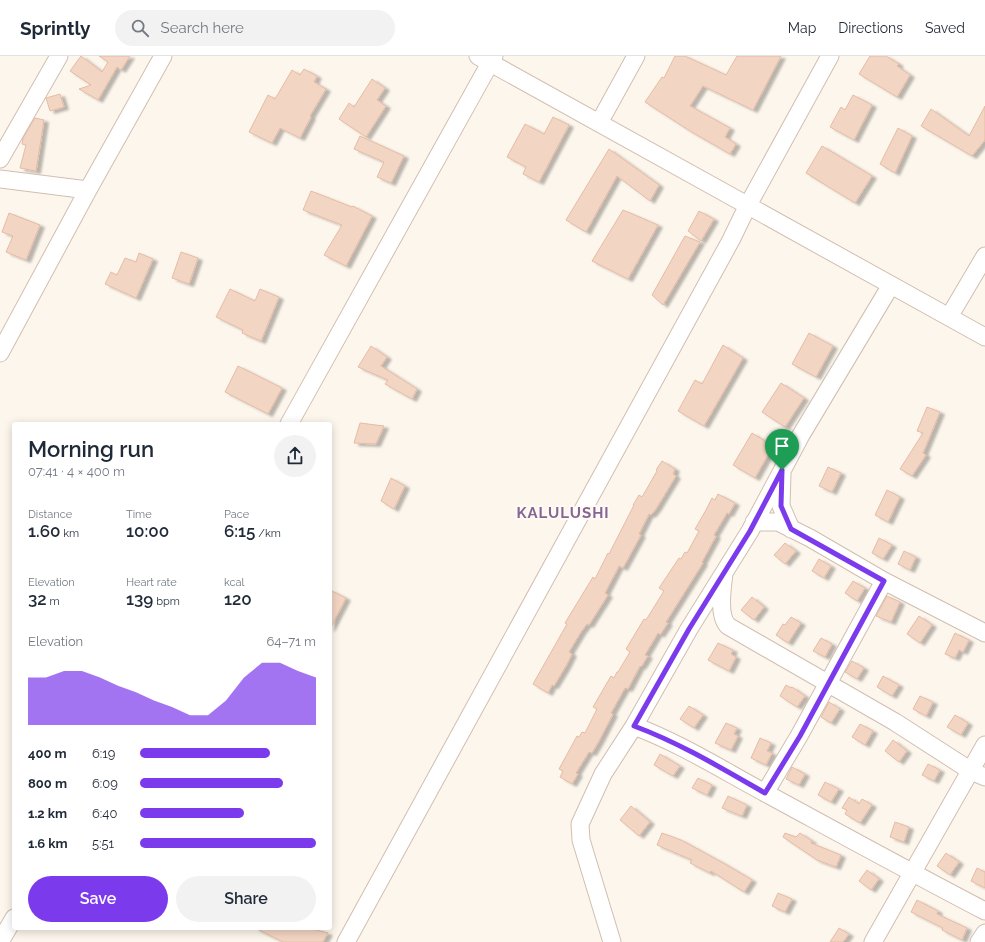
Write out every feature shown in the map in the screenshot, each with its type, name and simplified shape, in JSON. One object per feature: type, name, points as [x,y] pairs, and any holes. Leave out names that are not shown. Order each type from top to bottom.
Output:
[{"type":"street","points":[[0,159],[59,56]]},
{"type":"street","points":[[0,353],[88,190],[163,56]]},
{"type":"street","points":[[599,123],[636,56]]},
{"type":"street","points":[[346,942],[731,240],[748,205],[830,56]]},
{"type":"street","points":[[290,422],[488,58],[599,123],[985,337]]},
{"type":"street","points":[[0,179],[88,190]]},
{"type":"street","points":[[949,317],[985,256]]},
{"type":"street","points":[[612,942],[581,840],[580,824],[603,774],[634,726],[689,629],[754,522],[801,435],[890,284]]},
{"type":"street","points":[[782,470],[781,506],[791,529]]},
{"type":"street","points":[[754,522],[778,522],[884,581],[985,633]]},
{"type":"street","points":[[724,572],[722,587],[722,617],[728,626],[895,722],[978,774]]},
{"type":"street","points":[[765,793],[800,736],[884,581]]},
{"type":"street","points":[[634,726],[703,758],[913,874],[985,911]]},
{"type":"street","points":[[873,942],[913,874],[978,774],[985,745]]},
{"type":"street","points":[[0,942],[12,921]]},
{"type":"street","points":[[979,942],[985,933]]},
{"type":"building","points":[[81,56],[102,72],[108,62],[99,56],[130,56],[121,70],[117,67],[98,100],[79,89],[91,85],[70,71]]},
{"type":"building","points":[[675,56],[685,56],[726,75],[737,56],[781,56],[753,110],[703,86],[690,106],[730,128],[725,137],[736,144],[730,154],[690,131],[645,102],[662,77],[664,78]]},
{"type":"building","points":[[870,56],[886,56],[899,64],[897,66],[910,75],[897,97],[859,74]]},
{"type":"building","points":[[304,69],[317,76],[314,82],[326,89],[310,116],[311,117],[300,138],[280,128],[272,143],[249,132],[268,95],[275,99],[292,70],[300,75]]},
{"type":"building","points":[[372,79],[385,88],[377,100],[386,106],[366,137],[339,119],[349,103],[354,107]]},
{"type":"building","points":[[60,94],[64,107],[50,111],[46,98]]},
{"type":"building","points":[[853,95],[872,105],[854,140],[830,127],[841,107],[845,110]]},
{"type":"building","points":[[985,106],[985,140],[972,156],[921,126],[931,109],[969,136]]},
{"type":"building","points":[[553,117],[569,125],[539,182],[523,174],[526,167],[507,157],[525,124],[544,134]]},
{"type":"building","points":[[35,118],[44,120],[36,171],[20,168],[26,145],[22,144],[23,138]]},
{"type":"building","points":[[898,128],[912,136],[895,173],[880,164]]},
{"type":"building","points":[[360,136],[404,156],[391,183],[377,177],[384,162],[354,149]]},
{"type":"building","points":[[822,146],[872,176],[855,203],[806,173]]},
{"type":"building","points":[[609,149],[659,185],[650,201],[617,176],[586,232],[566,220]]},
{"type":"building","points":[[311,191],[352,207],[353,206],[372,216],[346,266],[324,255],[342,225],[303,210]]},
{"type":"building","points":[[623,210],[658,225],[628,279],[592,261]]},
{"type":"building","points":[[699,211],[714,219],[701,241],[688,231]]},
{"type":"building","points":[[9,213],[40,225],[26,260],[6,252],[13,236],[2,232]]},
{"type":"building","points":[[685,236],[700,242],[663,305],[652,295]]},
{"type":"building","points":[[181,252],[198,258],[189,284],[172,278]]},
{"type":"building","points":[[139,253],[153,259],[136,298],[105,284],[111,272],[117,275],[125,258],[136,262]]},
{"type":"building","points":[[230,289],[255,301],[260,289],[279,297],[261,341],[242,333],[243,330],[216,317]]},
{"type":"building","points":[[809,333],[833,346],[816,377],[792,364]]},
{"type":"building","points":[[723,345],[743,358],[704,426],[678,411],[695,380],[702,384]]},
{"type":"building","points":[[371,346],[387,357],[381,366],[417,389],[412,399],[385,384],[388,380],[358,367]]},
{"type":"building","points":[[238,366],[282,388],[268,414],[225,392]]},
{"type":"building","points":[[781,383],[804,398],[785,427],[762,412]]},
{"type":"building","points":[[927,407],[940,412],[923,453],[926,455],[912,476],[900,469],[923,433],[917,431]]},
{"type":"building","points":[[360,423],[384,426],[376,444],[354,443]]},
{"type":"building","points":[[752,433],[773,446],[755,478],[733,465]]},
{"type":"building","points":[[662,461],[675,469],[673,474],[676,476],[656,509],[651,515],[649,514],[639,534],[641,535],[623,568],[619,566],[605,593],[608,595],[589,625],[587,624],[581,632],[569,652],[572,654],[566,666],[548,693],[533,684],[567,624],[565,623],[593,577],[595,579],[608,553],[609,554],[633,505],[639,495],[642,497]]},
{"type":"building","points":[[828,467],[841,473],[832,492],[819,486]]},
{"type":"building","points":[[391,478],[405,486],[394,509],[381,501]]},
{"type":"building","points":[[887,490],[900,497],[888,522],[875,515]]},
{"type":"building","points":[[718,494],[735,503],[729,514],[727,513],[714,535],[716,536],[702,562],[703,563],[666,622],[668,623],[660,635],[658,633],[645,655],[648,656],[641,667],[640,666],[628,689],[625,688],[611,713],[613,714],[599,741],[592,753],[589,752],[576,773],[578,774],[572,784],[560,777],[563,771],[559,769],[577,736],[579,737],[582,732],[585,733],[597,709],[593,707],[611,676],[614,678],[618,672],[630,652],[626,649],[644,619],[646,620],[664,591],[659,588],[679,558],[681,559],[685,552],[687,553],[699,531],[695,529],[712,498],[715,500]]},
{"type":"building","points":[[879,538],[892,545],[883,559],[872,553]]},
{"type":"building","points":[[785,543],[796,551],[785,564],[774,555]]},
{"type":"building","points":[[904,551],[916,557],[910,570],[898,564]]},
{"type":"building","points":[[819,559],[831,566],[824,578],[812,571]]},
{"type":"building","points":[[853,581],[865,588],[857,601],[845,593]]},
{"type":"building","points":[[332,591],[346,598],[332,625]]},
{"type":"building","points":[[887,596],[900,602],[891,622],[876,616]]},
{"type":"building","points":[[752,597],[764,607],[754,620],[741,610]]},
{"type":"building","points":[[919,616],[932,625],[920,643],[907,634]]},
{"type":"building","points":[[791,617],[801,623],[788,643],[776,635],[783,624],[785,625]]},
{"type":"building","points":[[955,633],[969,640],[963,652],[959,650],[955,658],[945,654]]},
{"type":"building","points":[[821,638],[832,644],[825,657],[813,651]]},
{"type":"building","points":[[718,643],[733,650],[731,654],[736,657],[729,671],[708,660]]},
{"type":"building","points":[[852,661],[864,668],[857,679],[845,672]]},
{"type":"building","points":[[883,676],[899,685],[892,696],[877,687]]},
{"type":"building","points":[[786,685],[791,688],[792,687],[805,696],[797,707],[780,696]]},
{"type":"building","points":[[920,696],[933,702],[926,716],[913,709]]},
{"type":"building","points":[[829,702],[840,709],[831,723],[821,717]]},
{"type":"building","points":[[689,706],[703,715],[694,728],[680,719]]},
{"type":"building","points":[[955,715],[968,723],[961,735],[947,727]]},
{"type":"building","points":[[726,723],[737,728],[734,734],[738,736],[731,750],[715,743]]},
{"type":"building","points":[[860,724],[873,731],[865,745],[852,737]]},
{"type":"building","points":[[760,738],[771,743],[767,751],[772,753],[766,765],[751,758]]},
{"type":"building","points":[[893,740],[907,751],[899,762],[885,751]]},
{"type":"building","points":[[660,754],[680,766],[673,776],[654,765]]},
{"type":"building","points":[[928,764],[940,770],[934,781],[922,775]]},
{"type":"building","points":[[792,767],[805,774],[799,785],[786,779]]},
{"type":"building","points":[[698,778],[712,785],[707,795],[692,788]]},
{"type":"building","points":[[825,782],[839,789],[831,802],[818,795]]},
{"type":"building","points":[[728,796],[747,805],[742,816],[722,808]]},
{"type":"building","points":[[849,797],[859,804],[862,799],[872,805],[860,823],[845,814],[847,810],[842,808]]},
{"type":"building","points":[[631,806],[650,822],[639,836],[620,820]]},
{"type":"building","points":[[895,822],[909,827],[904,842],[890,837]]},
{"type":"building","points":[[662,833],[681,840],[752,880],[744,892],[711,871],[710,873],[690,863],[692,860],[657,845]]},
{"type":"building","points":[[785,833],[796,837],[800,833],[812,841],[811,843],[841,855],[836,867],[817,860],[783,837]]},
{"type":"building","points":[[946,853],[959,862],[950,875],[937,866]]},
{"type":"building","points":[[977,868],[985,872],[985,888],[971,881]]},
{"type":"building","points":[[867,870],[879,879],[871,890],[859,881]]},
{"type":"building","points":[[778,893],[792,899],[785,912],[772,906]]},
{"type":"building","points":[[917,900],[938,911],[937,914],[967,928],[962,940],[942,930],[943,928],[911,912]]},
{"type":"building","points":[[839,928],[849,934],[843,942],[830,942]]},
{"type":"building","points":[[259,930],[316,930],[328,933],[323,942],[283,942]]},
{"type":"district","name":"KALULUSHI","points":[[563,513]]},
{"type":"route","points":[[782,470],[781,506],[791,529],[810,538],[884,581],[800,736],[765,793],[703,758],[634,726],[689,629],[750,531],[782,470]]}]
